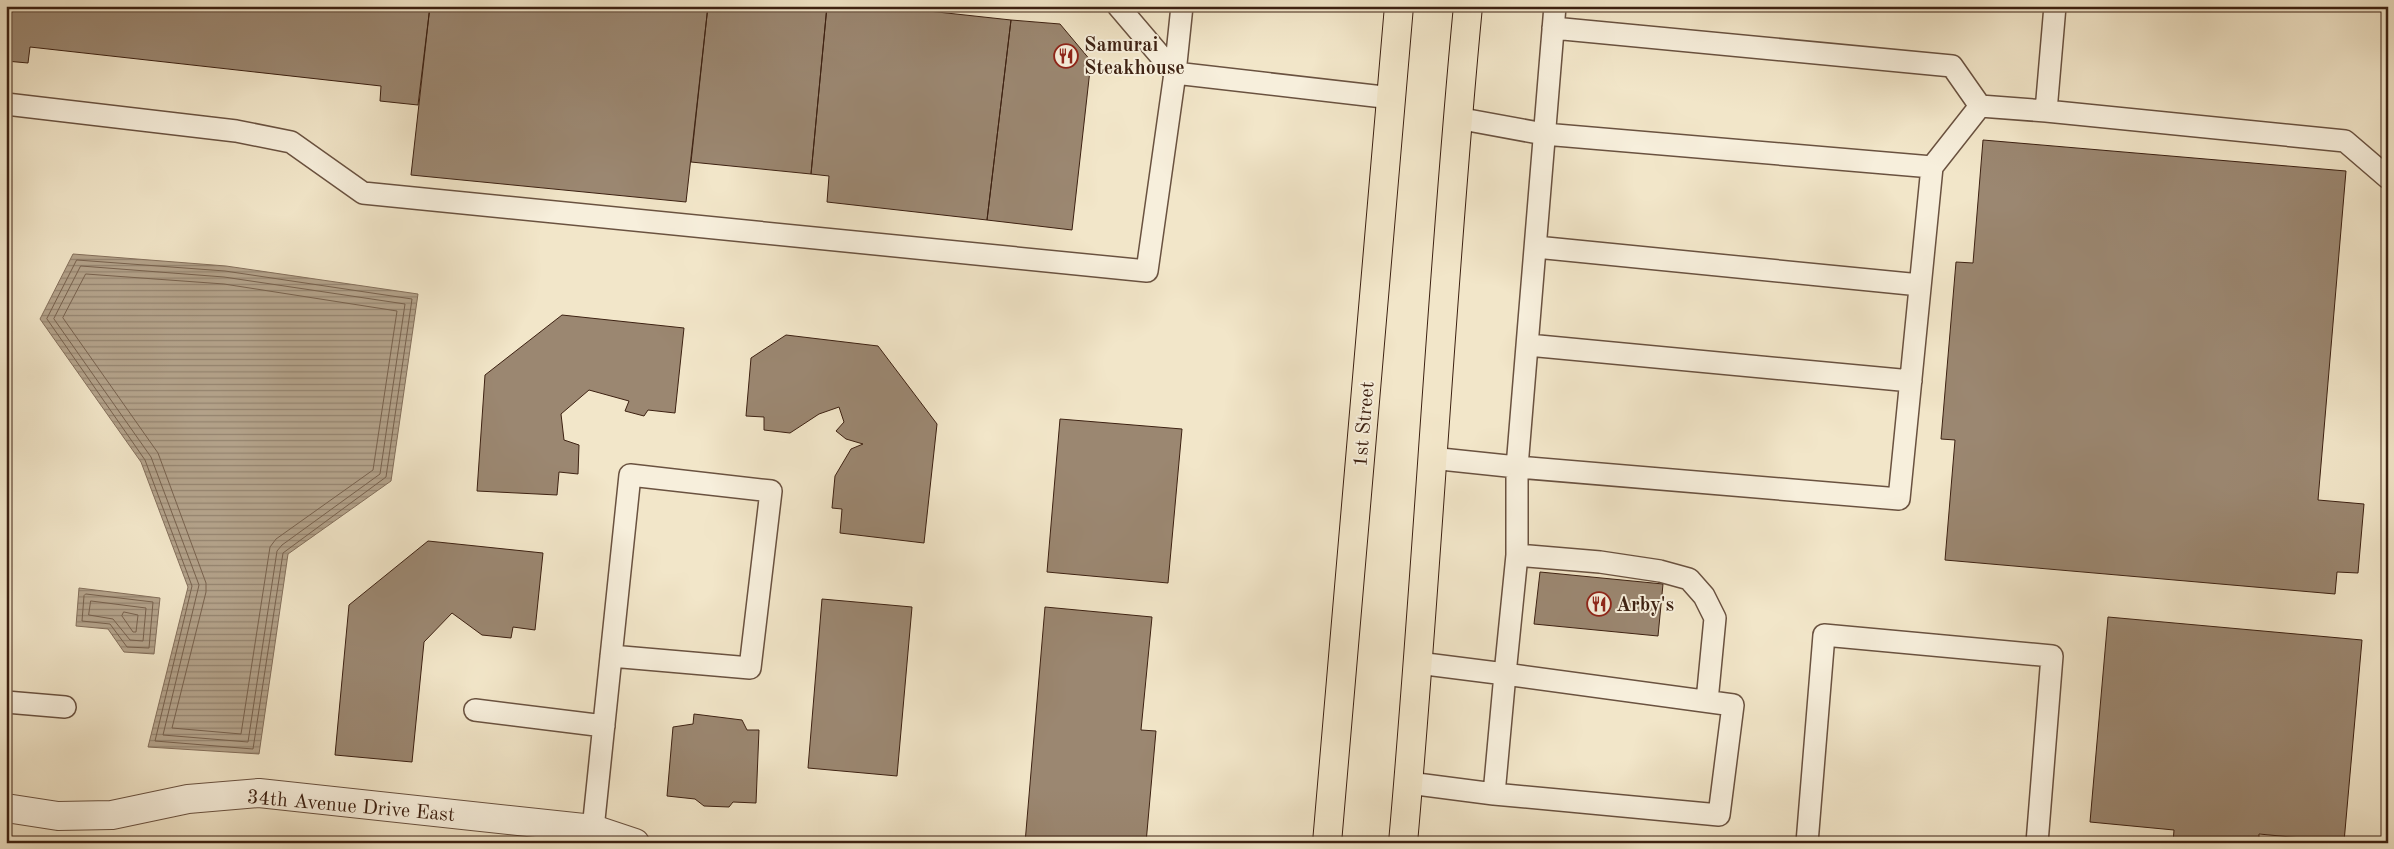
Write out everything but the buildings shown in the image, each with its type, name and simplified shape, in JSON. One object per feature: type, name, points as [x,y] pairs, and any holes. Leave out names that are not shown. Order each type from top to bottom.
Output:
[{"type":"main road","name":"1st Street","points":[[1327,843],[1399,6]]},
{"type":"main road","points":[[1403,843],[1418,663],[1431,458],[1457,118],[1468,6]]},
{"type":"street","name":"34th Avenue Drive East","points":[[6,808],[58,816],[112,815],[188,799],[259,793],[635,843]]},
{"type":"lane","points":[[1118,6],[1174,73],[1392,98]]},
{"type":"lane","points":[[6,104],[236,131],[291,142],[363,194],[1147,271],[1182,6]]},
{"type":"lane","points":[[1494,794],[1518,555],[1518,467],[1555,6]]},
{"type":"lane","points":[[2046,111],[2055,6]]},
{"type":"lane","points":[[1553,28],[1952,66],[1980,106]]},
{"type":"lane","points":[[1980,106],[2345,140],[2388,178]]},
{"type":"lane","points":[[1431,458],[1899,500],[1932,167],[1980,106]]},
{"type":"lane","points":[[1457,118],[1544,134],[1932,167]]},
{"type":"lane","points":[[1536,248],[1920,285]]},
{"type":"lane","points":[[1528,345],[1911,381]]},
{"type":"lane","points":[[593,836],[611,656],[630,474],[771,490],[750,668],[611,656]]},
{"type":"lane","points":[[1518,555],[1600,562],[1660,571],[1689,580],[1704,596],[1715,618],[1707,701]]},
{"type":"lane","points":[[1807,843],[1824,635],[2052,656],[2037,843]]},
{"type":"lane","points":[[1409,782],[1494,794],[1719,815],[1733,704],[1418,663]]},
{"type":"lane","points":[[6,702],[65,707]]},
{"type":"lane","points":[[475,710],[604,726]]},
{"type":"water","points":[[73,254],[226,266],[418,294],[391,481],[288,554],[259,754],[148,747],[188,587],[141,462],[40,319]]},
{"type":"water","points":[[79,588],[160,598],[154,654],[124,652],[108,629],[76,626]]},
{"type":"place","name":"Samurai Steakhouse","points":[[1066,56]]},
{"type":"place","name":"Arby's","points":[[1599,604]]}]
